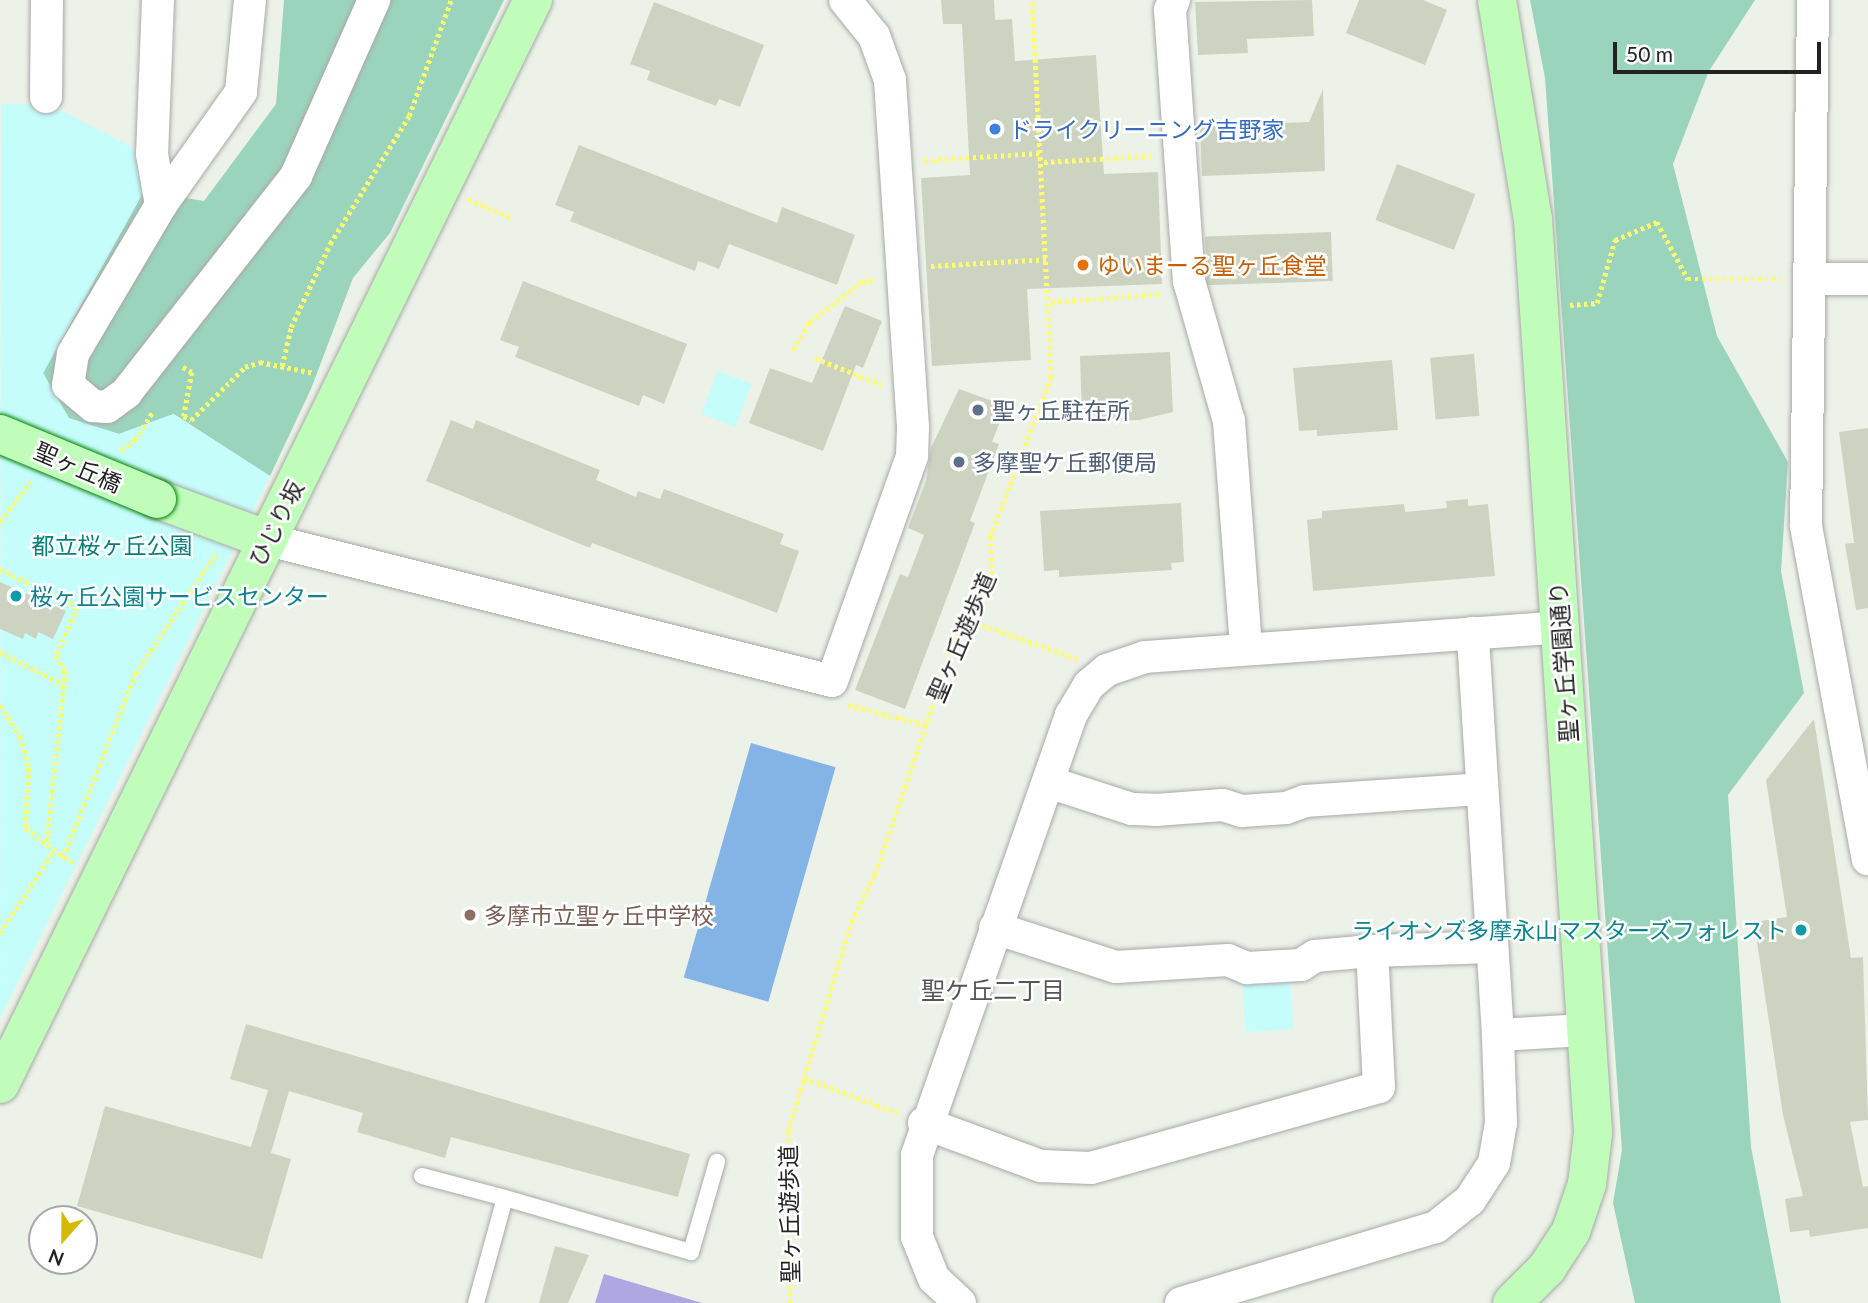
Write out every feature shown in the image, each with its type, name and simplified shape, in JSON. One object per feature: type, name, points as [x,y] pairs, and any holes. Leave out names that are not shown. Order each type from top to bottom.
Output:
[{"type":"street","points":[[46,97],[47,0]]},
{"type":"street","points":[[158,0],[152,154],[161,205]]},
{"type":"street","points":[[250,0],[242,92],[161,205],[74,354],[68,386],[93,406],[107,407],[126,393],[296,176],[374,0]]},
{"type":"street","name":"ひじり坂","points":[[0,1084],[533,0]]},
{"type":"street","points":[[268,540],[832,681],[912,456],[912,397],[895,162],[884,59],[845,0]]},
{"type":"street","points":[[1174,0],[1180,155],[1193,293],[1229,421],[1246,648]]},
{"type":"street","name":"聖ヶ丘学園通り","points":[[1497,0],[1533,219],[1562,627],[1593,1133],[1584,1196],[1560,1250],[1512,1303]]},
{"type":"street","points":[[1813,0],[1806,526],[1854,704],[1868,859]]},
{"type":"street","points":[[1809,279],[1868,279]]},
{"type":"street","name":"聖ヶ丘橋","points":[[0,434],[157,499],[268,540]]},
{"type":"street","points":[[960,1303],[934,1279],[917,1237],[917,1156],[924,1123],[1071,715],[1089,685],[1107,670],[1145,657],[1562,627]]},
{"type":"street","points":[[1181,1303],[1418,1235],[1451,1218],[1484,1182],[1500,1145],[1498,1035],[1480,789],[1473,633]]},
{"type":"street","points":[[1048,782],[1132,809],[1156,810],[1223,805],[1253,811],[1305,801],[1480,789]]},
{"type":"street","points":[[995,928],[1116,967],[1228,960],[1247,968],[1301,965],[1315,956],[1372,951],[1491,947]]},
{"type":"street","points":[[924,1123],[1041,1166],[1091,1168],[1379,1087],[1372,951]]},
{"type":"street","points":[[1498,1035],[1585,1030]]},
{"type":"lane","points":[[422,1176],[691,1252],[718,1162]]},
{"type":"lane","points":[[476,1303],[505,1198]]},
{"type":"path","points":[[282,366],[291,327],[330,244],[409,116],[451,0]]},
{"type":"path","name":"聖ヶ丘遊歩道","points":[[790,1303],[785,1158],[804,1078],[851,922],[875,874],[954,642],[969,620],[992,575],[990,537],[1051,377],[1049,259],[1032,0]]},
{"type":"path","points":[[895,162],[1043,153]]},
{"type":"path","points":[[1044,162],[1180,155]]},
{"type":"path","points":[[442,188],[512,218]]},
{"type":"path","points":[[1558,307],[1597,303],[1615,240],[1657,222],[1688,279],[1809,279]]},
{"type":"path","points":[[793,351],[809,323],[863,281],[903,273],[1049,259]]},
{"type":"path","points":[[1051,302],[1193,293]]},
{"type":"path","points":[[814,358],[912,397]]},
{"type":"path","points":[[176,373],[182,367],[192,372],[184,416],[191,420],[245,367],[260,362],[324,374]]},
{"type":"path","points":[[116,453],[135,440],[155,407]]},
{"type":"path","points":[[0,522],[21,500],[38,468]]},
{"type":"path","points":[[64,858],[135,674],[216,554]]},
{"type":"path","points":[[0,569],[78,607],[56,656],[65,671],[47,845]]},
{"type":"path","points":[[969,620],[1107,670]]},
{"type":"path","points":[[0,652],[64,685]]},
{"type":"path","points":[[836,702],[926,725]]},
{"type":"path","points":[[0,705],[20,736],[29,768],[26,828],[53,852],[82,867]]},
{"type":"path","points":[[0,933],[53,852]]},
{"type":"path","points":[[804,1078],[924,1123]]},
{"type":"green space","points":[[284,0],[504,0],[390,233],[353,278],[311,389],[270,476],[174,414],[119,434],[69,419],[43,373],[144,191],[204,201],[276,104]]},
{"type":"green space","points":[[1530,0],[1755,0],[1709,71],[1673,164],[1717,336],[1788,462],[1781,571],[1804,693],[1728,795],[1751,1147],[1781,1303],[1635,1303],[1613,1203],[1622,1150],[1545,78]]},
{"type":"green space","name":"都立桜ヶ丘公園","points":[[1,104],[49,104],[133,148],[144,191],[43,373],[69,418],[119,434],[173,414],[270,476],[0,1018]]},
{"type":"green space","points":[[718,371],[752,384],[735,427],[702,414]]},
{"type":"green space","points":[[1290,980],[1293,1029],[1246,1032],[1242,983]]},
{"type":"shaded area","points":[[751,743],[836,767],[768,1002],[684,978]]},
{"type":"shaded area","points":[[604,1274],[702,1303],[595,1303]]},
{"type":"building","points":[[941,0],[994,0],[995,20],[1012,19],[1015,61],[1096,55],[1104,174],[1158,172],[1162,284],[1027,289],[1031,360],[932,366],[921,178],[970,175],[962,24],[943,24]]},
{"type":"building","points":[[1312,0],[1314,36],[1247,39],[1248,53],[1198,55],[1195,2]]},
{"type":"building","points":[[1359,0],[1423,0],[1447,10],[1425,65],[1346,33]]},
{"type":"building","points":[[654,2],[764,45],[740,107],[719,99],[716,106],[647,80],[650,71],[630,64]]},
{"type":"building","points":[[1323,89],[1325,171],[1202,176],[1200,126],[1309,122]]},
{"type":"building","points":[[579,145],[777,223],[782,207],[855,235],[837,285],[729,244],[719,269],[698,261],[695,271],[570,221],[574,212],[555,205]]},
{"type":"building","points":[[1397,164],[1475,194],[1454,250],[1375,220]]},
{"type":"building","points":[[1331,232],[1333,281],[1207,285],[1205,236]]},
{"type":"building","points":[[523,281],[687,344],[664,404],[643,395],[639,406],[515,357],[519,347],[500,340]]},
{"type":"building","points":[[845,306],[882,321],[863,368],[856,365],[823,451],[749,423],[770,368],[812,383]]},
{"type":"building","points":[[1170,352],[1173,412],[1139,420],[1094,421],[1094,415],[1082,415],[1080,356]]},
{"type":"building","points":[[1474,354],[1479,416],[1436,420],[1430,358]]},
{"type":"building","points":[[1392,360],[1398,430],[1317,436],[1317,430],[1299,431],[1293,368]]},
{"type":"building","points":[[959,389],[1006,406],[992,442],[999,444],[970,521],[975,523],[905,709],[855,690],[900,574],[908,577],[924,535],[908,528],[926,481],[931,448]]},
{"type":"building","points":[[451,420],[473,429],[476,420],[600,470],[596,480],[636,497],[638,491],[660,499],[664,489],[784,534],[780,544],[799,551],[777,613],[592,543],[590,548],[426,481]]},
{"type":"building","points":[[1868,428],[1868,608],[1856,610],[1845,544],[1858,542],[1854,542],[1839,432]]},
{"type":"building","points":[[1468,499],[1468,506],[1488,504],[1495,576],[1313,591],[1307,520],[1322,518],[1322,511],[1404,504],[1405,512],[1447,508],[1446,501]]},
{"type":"building","points":[[1181,503],[1184,562],[1171,563],[1172,570],[1059,577],[1059,570],[1044,571],[1040,511]]},
{"type":"building","name":"桜ヶ丘公園サービスセンター","points":[[0,582],[66,611],[53,639],[38,632],[36,639],[25,633],[23,639],[0,629]]},
{"type":"building","points":[[1814,719],[1851,958],[1863,957],[1868,1120],[1850,1122],[1863,1187],[1868,1186],[1868,1228],[1810,1237],[1809,1230],[1790,1232],[1785,1199],[1803,1196],[1783,1115],[1754,922],[1787,917],[1766,780]]},
{"type":"building","points":[[246,1024],[690,1154],[678,1197],[451,1137],[445,1158],[357,1132],[363,1113],[289,1091],[271,1153],[291,1159],[262,1259],[98,1212],[98,1205],[77,1205],[105,1106],[251,1147],[268,1090],[230,1079]]},
{"type":"building","points":[[555,1246],[589,1255],[568,1303],[539,1303]]},
{"type":"place","name":"ドライクリーニング吉野家","points":[[995,129]]},
{"type":"place","name":"ゆいまーる聖ヶ丘食堂","points":[[1083,265]]},
{"type":"place","name":"聖ヶ丘駐在所","points":[[978,410]]},
{"type":"place","name":"多摩聖ケ丘郵便局","points":[[959,462]]},
{"type":"place","name":"桜ヶ丘公園サービスセンター","points":[[16,596]]},
{"type":"place","name":"多摩市立聖ヶ丘中学校","points":[[470,915]]},
{"type":"place","name":"ライオンズ多摩永山マスターズフォレスト","points":[[1801,930]]},
{"type":"district","name":"聖ケ丘二丁目","points":[[993,990]]}]
